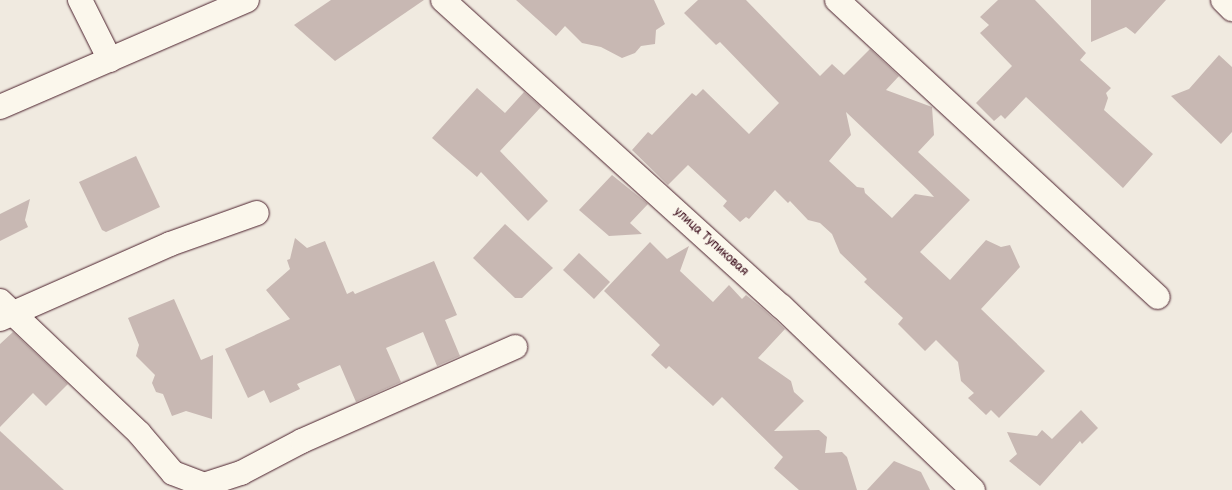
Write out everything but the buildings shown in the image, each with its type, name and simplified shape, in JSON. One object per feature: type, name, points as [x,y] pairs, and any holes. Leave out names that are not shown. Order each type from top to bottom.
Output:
[{"type":"street","points":[[80,0],[110,60]]},
{"type":"street","points":[[0,107],[247,0]]},
{"type":"street","name":"улица Тупиковая","points":[[443,0],[781,306],[973,490]]},
{"type":"street","points":[[837,0],[1158,297]]},
{"type":"street","points":[[1223,0],[1232,8]]},
{"type":"street","points":[[257,213],[170,244],[4,312],[139,433],[173,473],[204,485],[241,473],[302,440],[515,346]]}]
